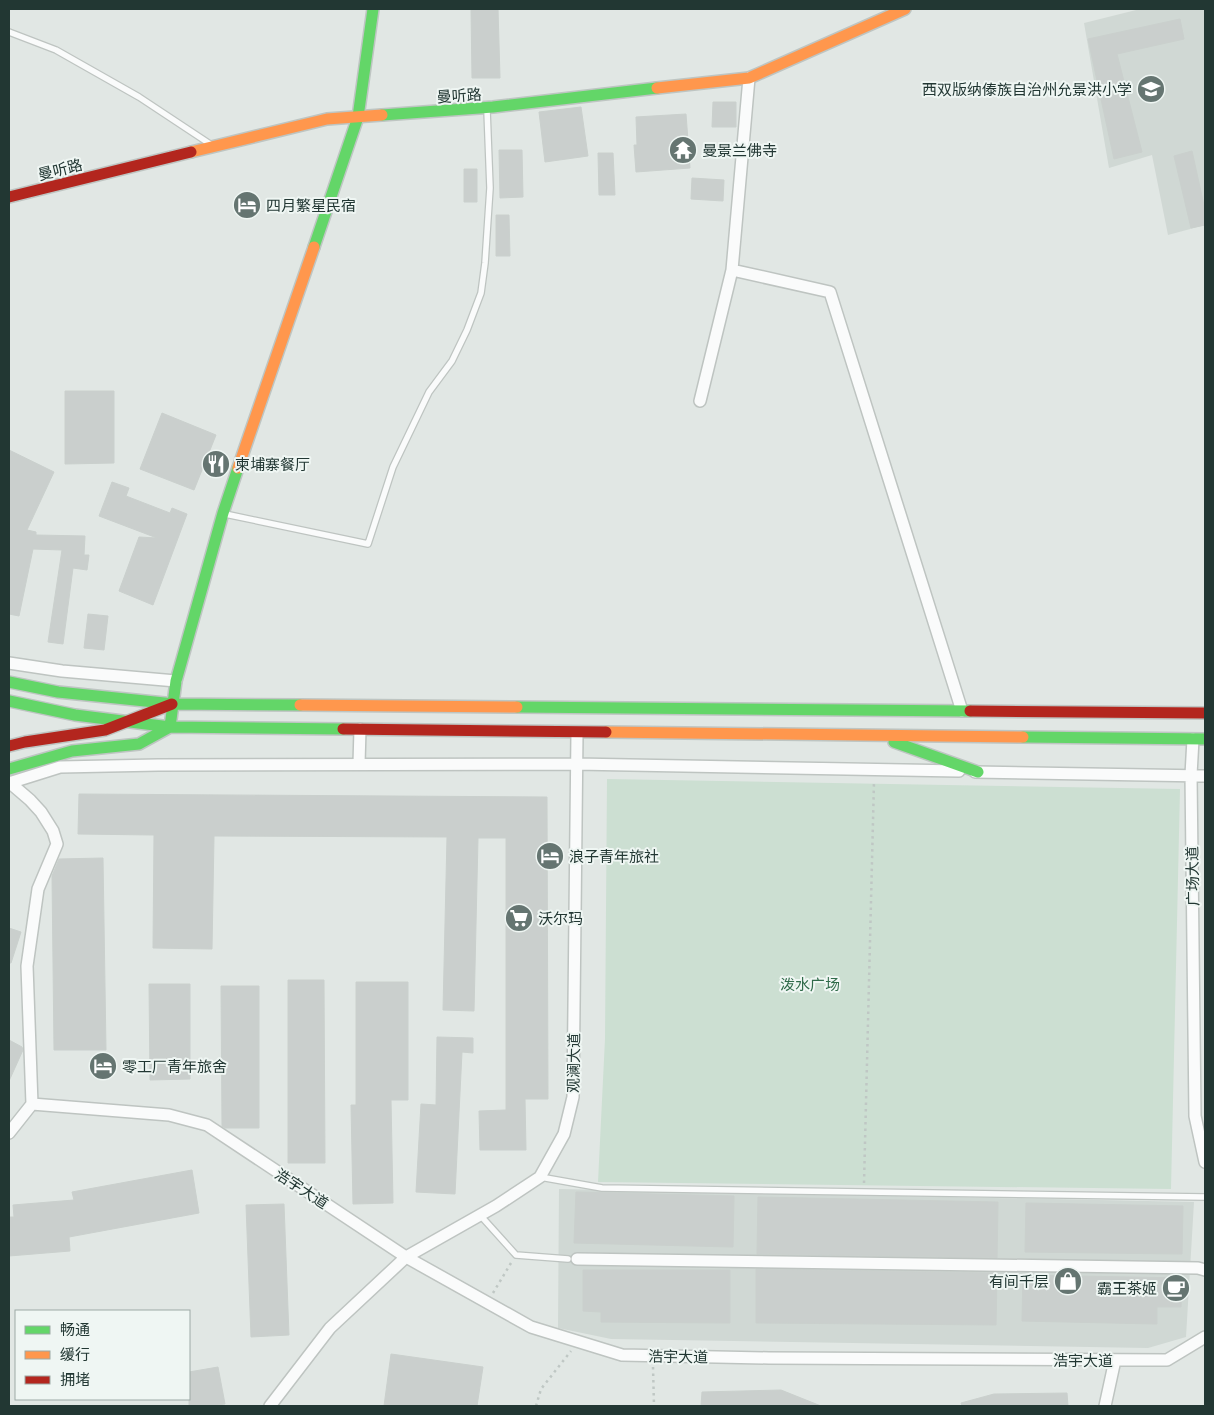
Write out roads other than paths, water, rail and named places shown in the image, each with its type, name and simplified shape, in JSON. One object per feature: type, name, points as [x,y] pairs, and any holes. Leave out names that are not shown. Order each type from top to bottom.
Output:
[{"type":"main road","points":[[170,727],[176,681],[223,514],[358,117],[373,9]]},
{"type":"main road","name":"曼听路","points":[[9,197],[327,119],[487,108],[749,78],[905,9]]},
{"type":"main road","points":[[9,682],[58,692],[174,704],[962,711],[1196,723]]},
{"type":"main road","points":[[9,701],[75,715],[170,727],[877,736],[1196,723]]},
{"type":"main road","points":[[9,746],[105,730],[174,704]]},
{"type":"main road","points":[[1196,723],[1205,739]]},
{"type":"main road","points":[[9,769],[72,751],[139,744],[170,727]]},
{"type":"main road","points":[[877,736],[978,772]]},
{"type":"street","points":[[700,402],[732,270],[749,78]]},
{"type":"street","points":[[732,270],[830,292],[962,711]]},
{"type":"street","points":[[9,663],[62,672],[176,681]]},
{"type":"street","name":"广场大道","points":[[1196,723],[1191,776],[1195,1116],[1205,1162]]},
{"type":"street","points":[[359,764],[360,729]]},
{"type":"street","name":"观澜大道","points":[[270,1406],[330,1328],[406,1257],[480,1215],[540,1177],[564,1134],[573,1097],[577,733]]},
{"type":"street","points":[[9,782],[60,768],[158,765],[576,764],[1205,776]]},
{"type":"street","points":[[9,782],[41,812],[53,832],[57,844],[38,889],[27,966],[32,1104],[9,1133]]},
{"type":"street","name":"浩宇大道","points":[[32,1104],[169,1115],[207,1125],[406,1257],[531,1327],[622,1355],[769,1358],[1167,1360],[1205,1337]]},
{"type":"street","points":[[572,1259],[1198,1268],[1205,1270]]},
{"type":"street","points":[[1105,1406],[1115,1360]]},
{"type":"lane","points":[[9,32],[56,50],[131,92],[214,147]]},
{"type":"lane","points":[[223,514],[368,544],[394,467],[430,392],[452,361],[467,330],[481,293],[490,188],[487,108]]},
{"type":"lane","points":[[540,1177],[602,1188],[1205,1197]]},
{"type":"lane","points":[[480,1215],[516,1255],[572,1259]]},
{"type":"place","name":"西双版纳傣族自治州允景洪小学","points":[[1151,89]]},
{"type":"place","name":"曼景兰佛寺","points":[[683,150]]},
{"type":"place","name":"四月繁星民宿","points":[[247,205]]},
{"type":"place","name":"柬埔寨餐厅","points":[[216,464]]},
{"type":"place","name":"浪子青年旅社","points":[[550,856]]},
{"type":"place","name":"沃尔玛","points":[[519,918]]},
{"type":"place","name":"零工厂青年旅舍","points":[[103,1066]]},
{"type":"place","name":"有间千层","points":[[1068,1281]]},
{"type":"place","name":"霸王茶姬","points":[[1176,1288]]},
{"type":"park label","name":"泼水广场","points":[[810,984]]}]
